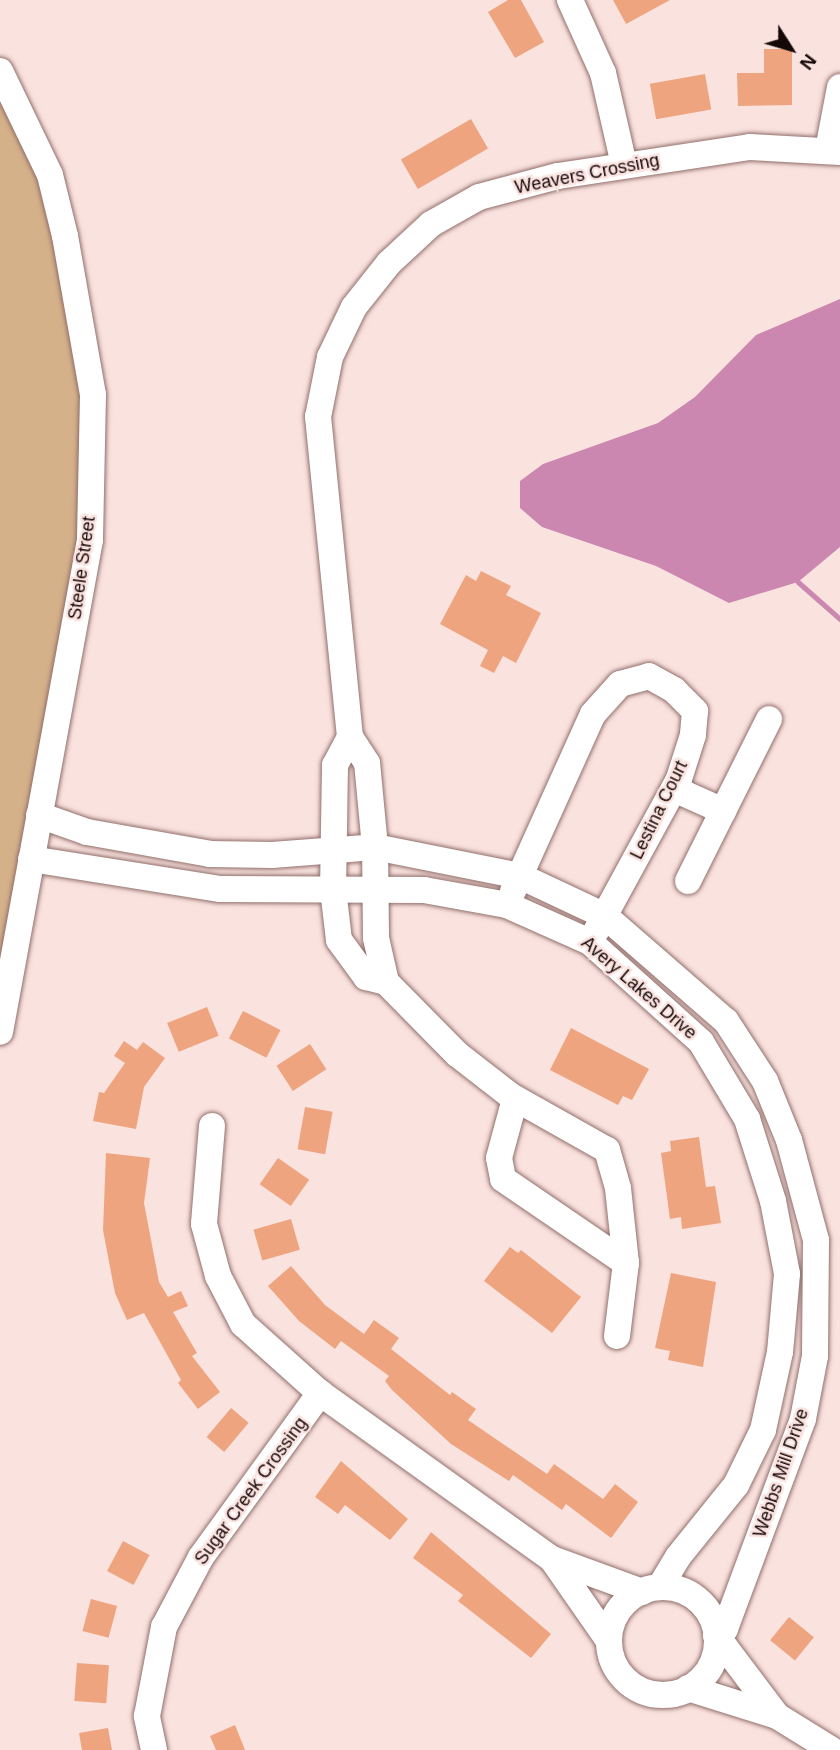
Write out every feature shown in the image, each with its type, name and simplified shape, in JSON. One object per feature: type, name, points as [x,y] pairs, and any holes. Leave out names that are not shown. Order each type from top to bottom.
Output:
[{"type":"street","points":[[570,0],[603,73],[624,165]]},
{"type":"street","name":"Steele Street","points":[[0,71],[50,175],[65,236],[93,395],[90,540],[0,1032]]},
{"type":"street","points":[[834,151],[840,87]]},
{"type":"street","name":"Weavers Crossing","points":[[386,982],[376,938],[375,847],[367,763],[350,737],[318,417],[330,357],[354,307],[389,263],[431,224],[479,197],[558,176],[750,146],[834,151]]},
{"type":"street","name":"Lestina Court","points":[[520,876],[593,714],[620,684],[649,676],[674,690],[695,711],[693,735],[674,789],[590,942]]},
{"type":"street","points":[[688,881],[769,719]]},
{"type":"street","points":[[350,737],[334,765],[336,824],[332,847],[333,889],[339,940],[350,960],[366,978],[386,982],[457,1054],[515,1099],[607,1150],[618,1188],[626,1263],[617,1336]]},
{"type":"street","points":[[674,789],[723,811]]},
{"type":"street","name":"Avery Lakes Drive","points":[[39,816],[87,832],[210,854],[272,855],[332,847],[375,847],[520,876],[605,915]]},
{"type":"street","name":"Avery Lakes Drive","points":[[31,859],[221,889],[424,890],[507,905],[590,942],[701,1042],[747,1119],[773,1201],[787,1274],[780,1352],[763,1430],[736,1485],[651,1590]]},
{"type":"street","points":[[507,905],[520,876]]},
{"type":"street","name":"Webbs Mill Drive","points":[[605,915],[726,1021],[774,1104],[789,1140],[816,1240],[815,1356],[803,1419],[725,1629],[716,1639]]},
{"type":"street","points":[[515,1099],[499,1158],[503,1179],[626,1263]]},
{"type":"street","points":[[747,1119],[774,1104]]},
{"type":"street","points":[[212,1126],[204,1224],[218,1276],[243,1324],[320,1393],[552,1559],[651,1590],[681,1590],[696,1597],[708,1611],[716,1639],[712,1665],[688,1688],[667,1695],[632,1685],[615,1665],[609,1641],[552,1559]]},
{"type":"street","name":"Sugar Creek Crossing","points":[[154,1750],[146,1716],[164,1627],[201,1557],[320,1393]]},
{"type":"street","points":[[609,1641],[620,1609],[651,1590]]},
{"type":"street","points":[[716,1639],[777,1716]]},
{"type":"street","points":[[688,1688],[777,1716],[832,1750]]},
{"type":"shaded area","points":[[0,71],[26,119],[93,395],[90,540],[0,1032]]},
{"type":"shaded area","points":[[840,299],[840,547],[798,582],[729,603],[656,566],[542,527],[520,508],[520,481],[543,464],[658,423],[695,397],[756,335]]},
{"type":"building","points":[[508,0],[521,0],[544,42],[515,58],[488,12]]},
{"type":"building","points":[[613,0],[670,0],[626,24]]},
{"type":"building","points":[[764,49],[792,49],[792,105],[738,106],[737,73],[764,73]]},
{"type":"building","points":[[705,74],[711,109],[656,119],[650,84]]},
{"type":"building","points":[[471,119],[488,148],[418,189],[401,160]]},
{"type":"building","points":[[481,571],[511,586],[506,595],[541,613],[516,663],[503,656],[494,673],[480,666],[488,650],[440,624],[466,575],[476,581]]},
{"type":"building","points":[[207,1007],[219,1036],[179,1052],[167,1023]]},
{"type":"building","points":[[243,1011],[280,1030],[266,1058],[229,1039]]},
{"type":"building","points":[[571,1028],[649,1069],[632,1100],[623,1096],[618,1105],[550,1070]]},
{"type":"building","points":[[124,1041],[137,1050],[143,1042],[165,1058],[144,1087],[136,1129],[93,1121],[99,1092],[104,1093],[125,1063],[114,1056]]},
{"type":"building","points":[[310,1044],[326,1069],[293,1091],[276,1066]]},
{"type":"building","points":[[305,1107],[333,1112],[325,1154],[298,1149]]},
{"type":"building","points":[[699,1137],[706,1187],[715,1186],[721,1223],[682,1229],[681,1217],[670,1219],[661,1153],[671,1151],[670,1141]]},
{"type":"building","points":[[106,1153],[150,1158],[144,1203],[159,1282],[168,1297],[181,1291],[188,1306],[173,1312],[197,1353],[192,1356],[220,1392],[198,1409],[178,1383],[181,1380],[144,1313],[127,1320],[115,1293],[103,1230]]},
{"type":"building","points":[[278,1158],[309,1180],[291,1206],[260,1184]]},
{"type":"building","points":[[291,1219],[300,1250],[262,1261],[254,1230]]},
{"type":"building","points":[[510,1247],[518,1253],[521,1250],[581,1297],[552,1333],[484,1281]]},
{"type":"building","points":[[291,1266],[325,1305],[364,1334],[374,1320],[399,1338],[391,1349],[450,1395],[452,1392],[476,1409],[468,1420],[547,1474],[554,1464],[603,1499],[615,1484],[638,1502],[611,1538],[566,1504],[562,1510],[513,1475],[509,1481],[451,1444],[392,1390],[385,1381],[389,1376],[341,1341],[335,1349],[299,1321],[268,1286]]},
{"type":"building","points":[[671,1273],[716,1282],[703,1367],[668,1360],[670,1351],[655,1348]]},
{"type":"building","points":[[231,1408],[249,1423],[224,1452],[207,1437]]},
{"type":"building","points":[[341,1461],[408,1519],[390,1540],[345,1505],[338,1514],[315,1497]]},
{"type":"building","points":[[431,1532],[551,1634],[531,1658],[458,1601],[463,1595],[413,1558]]},
{"type":"building","points":[[123,1541],[149,1555],[134,1585],[107,1571]]},
{"type":"building","points":[[91,1599],[117,1606],[109,1638],[82,1631]]},
{"type":"building","points":[[789,1617],[814,1637],[795,1660],[770,1640]]},
{"type":"building","points":[[77,1663],[109,1665],[106,1703],[74,1701]]},
{"type":"building","points":[[235,1725],[245,1750],[216,1750],[210,1736]]},
{"type":"building","points":[[108,1728],[112,1750],[82,1750],[79,1733]]},
{"type":"waterway","points":[[798,582],[840,619]]}]
